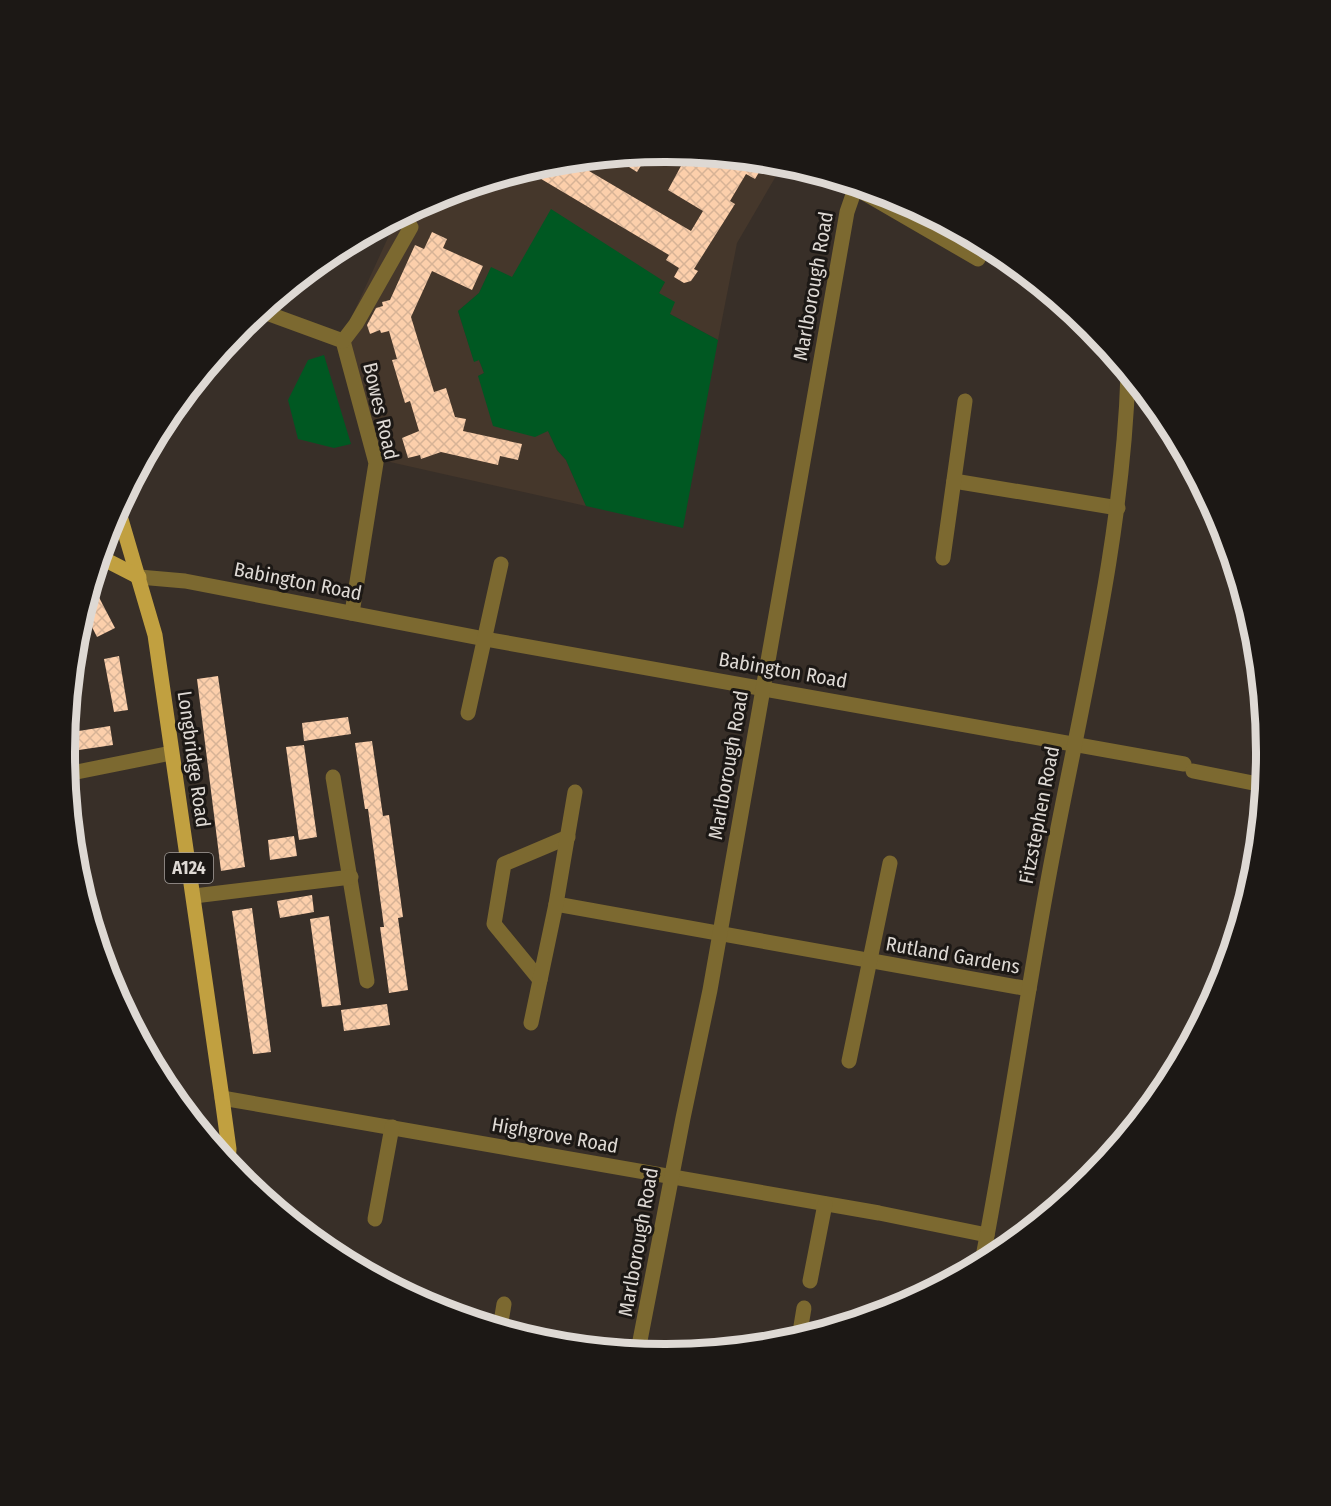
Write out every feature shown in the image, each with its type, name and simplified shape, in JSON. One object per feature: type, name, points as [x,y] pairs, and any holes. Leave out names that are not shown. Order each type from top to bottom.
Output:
[{"type":"main road","name":"Longbridge Road","points":[[122,522],[155,635],[229,1150]]},
{"type":"main road","points":[[107,561],[139,577]]},
{"type":"street","name":"Marlborough Road","points":[[640,1343],[719,934],[851,193]]},
{"type":"street","points":[[883,204],[978,259]]},
{"type":"street","points":[[342,341],[356,324],[411,227]]},
{"type":"street","name":"Bowes Road","points":[[270,314],[342,341],[376,463],[352,613]]},
{"type":"street","name":"Fitzstephen Road","points":[[984,1250],[1029,989],[1074,744],[1098,630],[1118,508],[1128,386]]},
{"type":"street","points":[[943,558],[965,401]]},
{"type":"street","points":[[954,481],[1118,508]]},
{"type":"street","points":[[468,713],[501,564]]},
{"type":"street","name":"Babington Road","points":[[139,577],[185,581],[484,639],[1074,744],[1255,783]]},
{"type":"street","points":[[75,772],[171,753]]},
{"type":"street","points":[[333,777],[367,981]]},
{"type":"street","points":[[531,1023],[556,904],[575,792]]},
{"type":"street","points":[[540,980],[494,924],[504,864],[568,837]]},
{"type":"street","name":"Rutland Gardens","points":[[849,1061],[890,863]]},
{"type":"street","points":[[194,896],[351,877]]},
{"type":"street","name":"Rutland Gardens","points":[[556,904],[1029,989]]},
{"type":"street","name":"Highgrove Road","points":[[222,1098],[392,1126],[987,1234]]},
{"type":"street","points":[[375,1219],[392,1126]]},
{"type":"street","points":[[810,1281],[825,1204]]},
{"type":"street","points":[[501,1320],[504,1304]]},
{"type":"street","points":[[801,1327],[804,1308]]},
{"type":"shaded area","points":[[666,162],[704,164],[777,173],[737,243],[718,340],[670,314],[659,293],[665,282],[511,277],[491,268],[479,293],[458,311],[474,361],[479,360],[484,373],[478,376],[548,431],[557,450],[566,460],[586,506],[381,460],[342,338],[392,230],[440,207],[476,194],[550,174],[627,164]]},
{"type":"green space","points":[[551,209],[665,282],[659,293],[675,302],[670,314],[718,340],[683,528],[586,506],[566,460],[557,450],[548,431],[535,437],[493,426],[478,376],[484,373],[479,360],[474,362],[458,311],[479,293],[491,267],[512,277]]},
{"type":"green space","points":[[324,355],[351,444],[334,448],[298,439],[288,400],[308,360]]},
{"type":"building","points":[[675,162],[760,171],[755,179],[746,174],[730,201],[735,204],[694,269],[698,271],[691,281],[684,283],[674,277],[679,268],[666,260],[669,255],[538,177],[585,168],[691,231],[703,211],[668,190],[681,166]]},
{"type":"building","points":[[642,163],[637,172],[625,164]]},
{"type":"building","points":[[432,232],[447,239],[443,248],[483,266],[472,290],[432,271],[411,317],[434,392],[446,388],[455,417],[466,419],[463,431],[522,444],[518,460],[500,456],[498,465],[441,452],[421,459],[420,455],[408,458],[402,438],[419,431],[410,401],[405,403],[392,360],[397,359],[389,331],[381,333],[380,330],[370,334],[367,325],[376,308],[383,306],[382,302],[390,300],[415,245],[424,249]]},
{"type":"building","points":[[97,593],[115,628],[97,637],[90,622]]},
{"type":"building","points":[[119,656],[128,710],[114,712],[104,659]]},
{"type":"building","points":[[218,676],[245,867],[221,871],[197,679]]},
{"type":"building","points":[[348,717],[351,734],[304,741],[302,723]]},
{"type":"building","points":[[110,726],[113,745],[75,751],[76,731]]},
{"type":"building","points":[[372,741],[383,816],[389,815],[403,917],[398,918],[408,990],[389,993],[380,927],[384,927],[368,809],[365,809],[355,743]]},
{"type":"building","points":[[304,745],[317,837],[299,840],[286,747]]},
{"type":"building","points":[[294,836],[297,856],[270,860],[268,840]]},
{"type":"building","points":[[312,895],[314,912],[280,918],[277,901]]},
{"type":"building","points":[[252,908],[271,1052],[253,1054],[232,911]]},
{"type":"building","points":[[329,916],[341,1005],[322,1007],[310,919]]},
{"type":"building","points":[[387,1004],[390,1025],[344,1031],[341,1010]]}]
